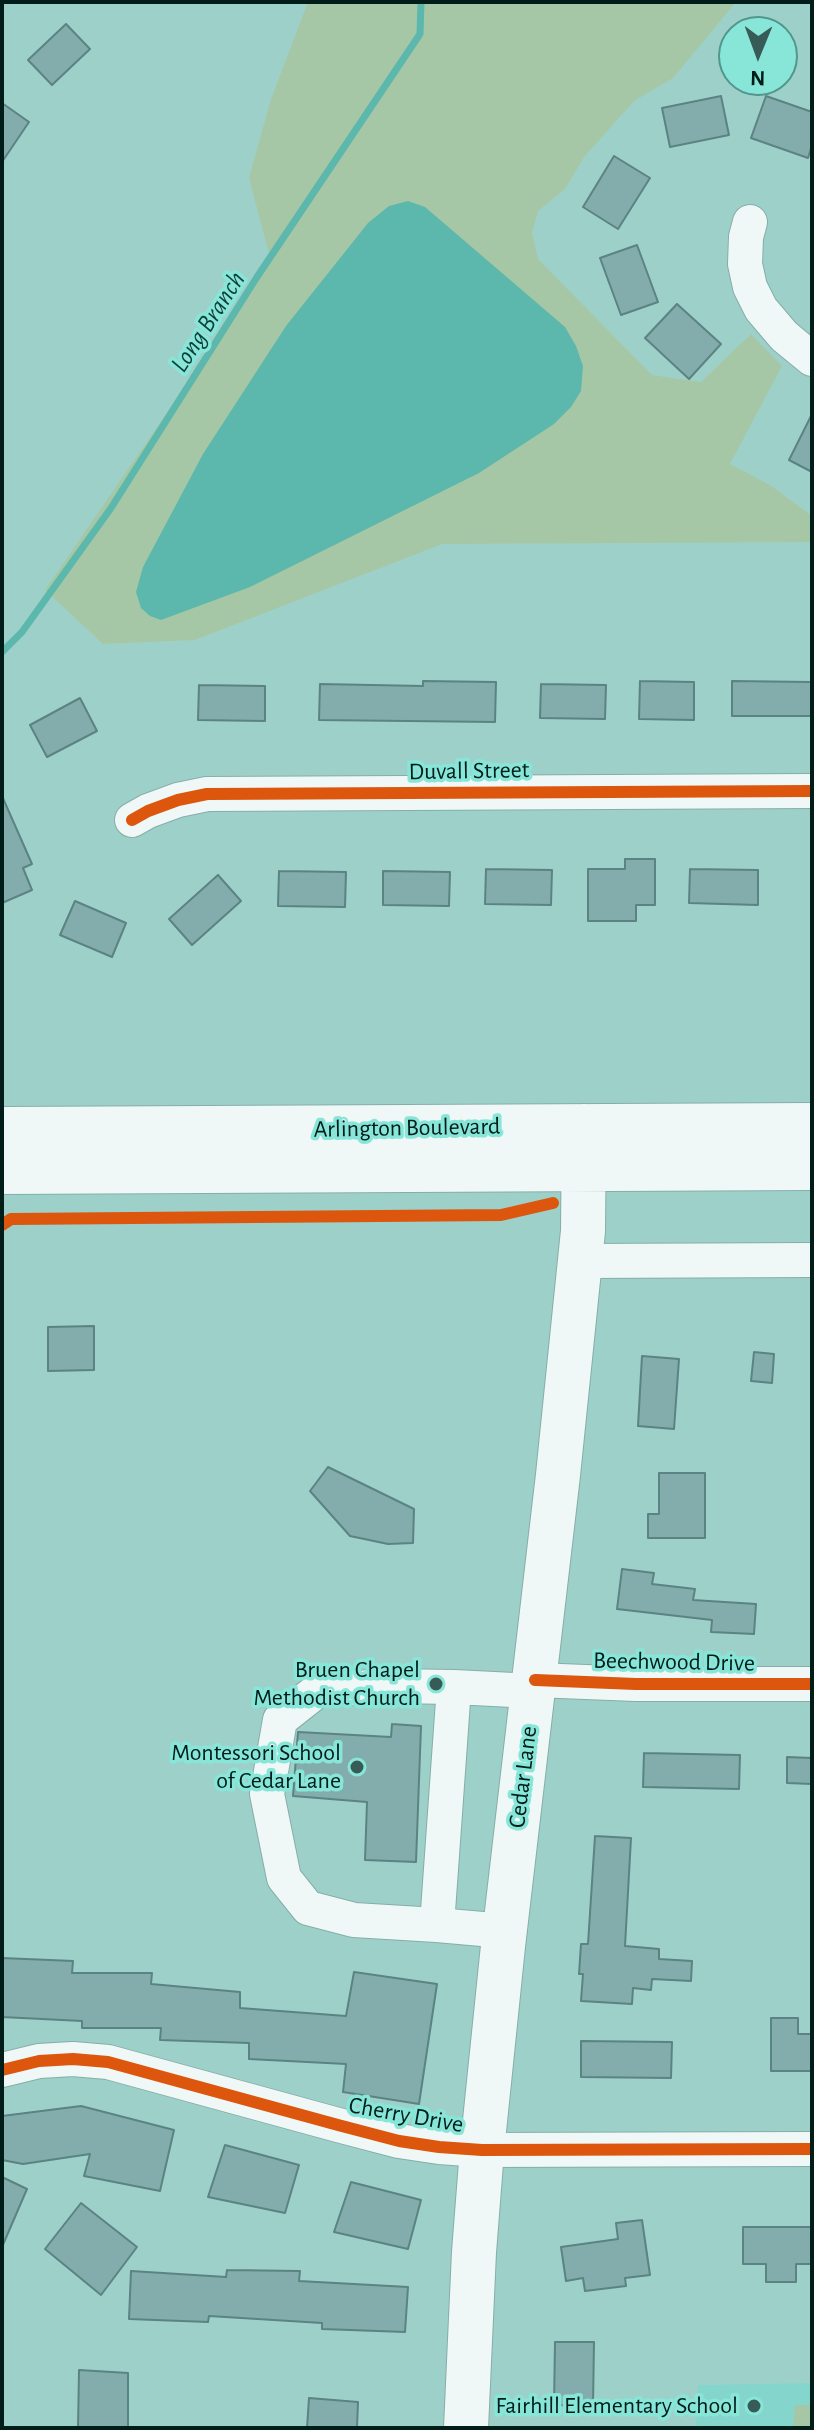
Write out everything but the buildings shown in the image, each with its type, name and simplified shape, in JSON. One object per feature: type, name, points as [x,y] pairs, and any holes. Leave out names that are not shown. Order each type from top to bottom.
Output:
[{"type":"main road","name":"Arlington Boulevard","points":[[2,1129],[812,1125]]},
{"type":"main road","name":"Cedar Lane","points":[[466,2428],[482,2150],[583,1231],[584,1126]]},
{"type":"main road","name":"Arlington Boulevard","points":[[2,1172],[812,1168]]},
{"type":"street","points":[[750,222],[745,264],[750,287],[761,309],[784,336],[812,359]]},
{"type":"street","name":"Duvall Street","points":[[132,820],[178,800],[207,794],[812,791]]},
{"type":"street","points":[[580,1261],[812,1260]]},
{"type":"street","name":"Beechwood Drive","points":[[505,1931],[354,1920],[308,1908],[284,1878],[267,1794],[280,1720],[318,1690],[391,1686],[812,1684]]},
{"type":"street","points":[[437,1925],[454,1687]]},
{"type":"street","name":"Cherry Drive","points":[[2,2070],[39,2061],[73,2059],[108,2062],[399,2141],[439,2147],[482,2150],[812,2149]]},
{"type":"shaded area","points":[[308,2],[736,2],[724,16],[718,16],[718,24],[673,78],[634,101],[584,157],[565,189],[538,211],[532,232],[538,259],[652,375],[701,382],[751,334],[782,366],[730,464],[770,485],[812,516],[812,542],[442,544],[195,640],[103,644],[45,590],[271,261],[249,178],[271,99]]},
{"type":"shaded area","points":[[408,201],[425,207],[565,327],[583,366],[581,391],[554,424],[479,473],[250,587],[161,620],[150,616],[141,608],[136,592],[143,567],[203,454],[286,326],[368,223],[389,206]]},
{"type":"shaded area","name":"Fairhill Elementary School","points":[[812,2383],[812,2428],[696,2428],[698,2385]]},
{"type":"shaded area","points":[[795,2405],[812,2405],[812,2428],[793,2428]]},
{"type":"waterway","name":"Long Branch","points":[[2,652],[22,632],[111,508],[257,277],[420,34],[421,2]]},
{"type":"cycle path","points":[[132,820],[178,800],[207,794],[812,791]]},
{"type":"cycle path","points":[[2,1225],[11,1219],[501,1215],[553,1203]]},
{"type":"cycle path","points":[[535,1680],[636,1684],[812,1684]]},
{"type":"cycle path","points":[[2,2070],[39,2061],[73,2059],[108,2062],[399,2141],[439,2147],[482,2150],[812,2149]]},
{"type":"place","name":"Bruen Chapel Methodist Church","points":[[436,1684]]},
{"type":"place","name":"Montessori School of Cedar Lane","points":[[357,1767]]},
{"type":"place","name":"Fairhill Elementary School","points":[[754,2406]]}]
